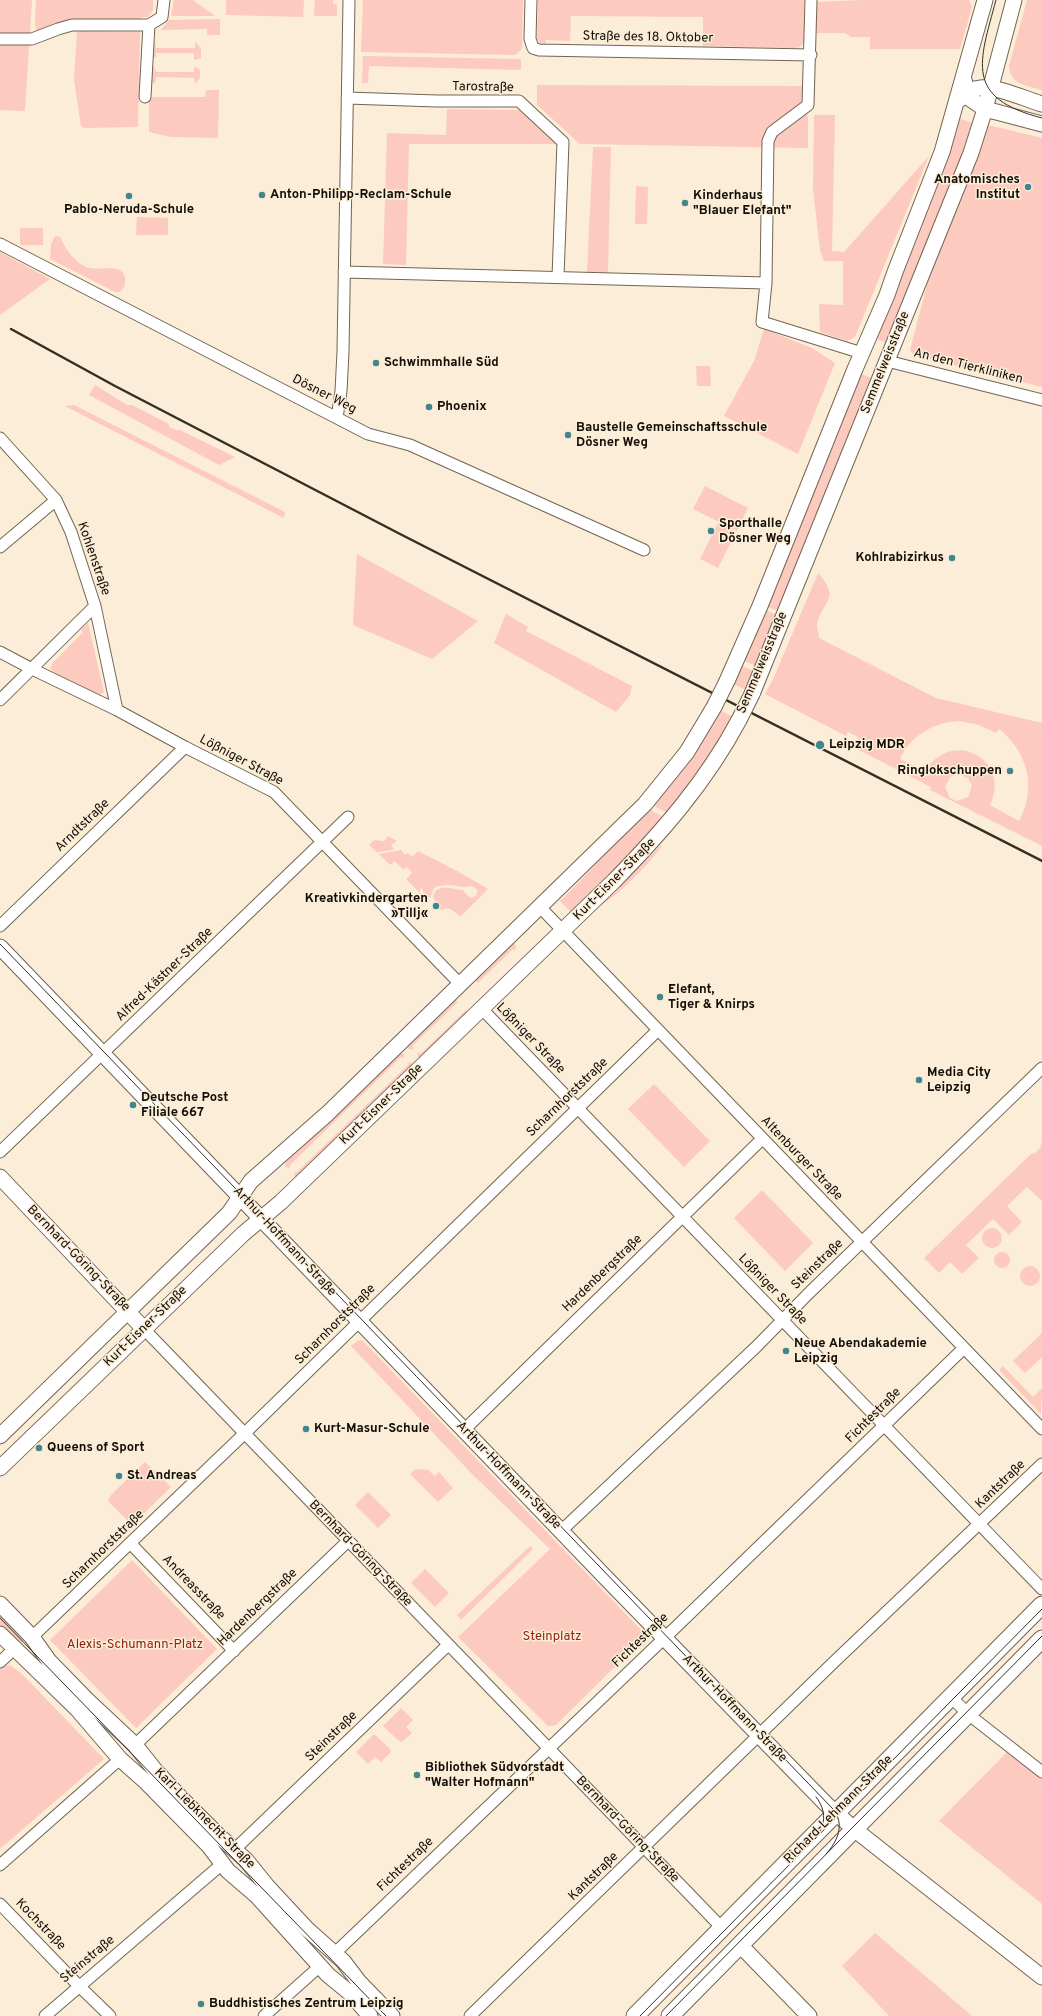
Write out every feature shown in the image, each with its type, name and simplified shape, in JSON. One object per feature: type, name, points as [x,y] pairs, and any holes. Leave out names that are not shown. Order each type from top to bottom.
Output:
[{"type":"main road","points":[[962,97],[965,75],[985,0]]},
{"type":"main road","name":"Semmelweisstraße","points":[[739,720],[752,694],[971,153],[991,88],[1014,0]]},
{"type":"main road","points":[[962,97],[979,88],[991,88],[1042,104]]},
{"type":"main road","points":[[962,97],[969,98],[985,109],[1042,124]]},
{"type":"main road","name":"Semmelweisstraße","points":[[714,707],[728,681],[887,295],[962,97]]},
{"type":"main road","points":[[862,353],[887,361]]},
{"type":"main road","name":"Kurt-Eisner-Straße","points":[[0,1436],[229,1213],[251,1181],[327,1114],[607,843],[656,792],[687,752],[714,707]]},
{"type":"main road","name":"Kurt-Eisner-Straße","points":[[0,1468],[144,1329],[281,1202],[630,865],[673,819],[706,775],[739,720]]},
{"type":"main road","name":"Arthur-Hoffmann-Straße","points":[[0,947],[262,1218],[359,1322],[836,1813],[854,1829],[1042,1977]]},
{"type":"main road","name":"Bernhard-Göring-Straße","points":[[0,1177],[144,1329]]},
{"type":"main road","name":"Karl-Liebknecht-Straße","points":[[0,1604],[32,1637],[49,1661],[87,1700],[135,1745],[167,1783],[234,1850],[246,1860],[267,1886],[307,1929],[335,1953],[359,1982],[392,2016]]},
{"type":"main road","name":"Richard-Lehmann-Straße","points":[[635,2016],[1042,1605]]},
{"type":"main road","name":"Karl-Liebknecht-Straße","points":[[0,1634],[94,1727],[120,1759],[146,1782],[209,1846],[222,1864],[238,1881],[261,1900],[320,1966],[350,1993],[370,2016]]},
{"type":"main road","name":"Richard-Lehmann-Straße","points":[[670,2016],[1042,1639]]},
{"type":"main road","points":[[740,1945],[808,2016]]},
{"type":"street","points":[[0,39],[32,39],[72,25],[149,25],[162,17],[164,0]]},
{"type":"street","points":[[337,418],[342,384],[349,0]]},
{"type":"street","name":"Straße des 18. Oktober","points":[[531,0],[530,39],[533,48],[539,50],[810,55]]},
{"type":"street","name":"Semmelweisstraße","points":[[811,0],[808,104],[772,132],[768,141],[766,283],[762,322],[862,353]]},
{"type":"street","points":[[145,97],[149,25]]},
{"type":"street","name":"Tarostraße","points":[[347,98],[437,101],[519,101],[562,142],[558,277]]},
{"type":"street","name":"Dösner Weg","points":[[0,244],[368,434],[410,445],[644,550]]},
{"type":"street","points":[[344,272],[766,283]]},
{"type":"street","name":"An den Tierkliniken","points":[[887,361],[1042,400]]},
{"type":"street","name":"Kohlenstraße","points":[[0,438],[56,500],[71,532],[95,606],[118,710]]},
{"type":"street","points":[[0,547],[56,500]]},
{"type":"street","points":[[0,700],[95,606]]},
{"type":"street","name":"Lößniger Straße","points":[[0,652],[118,710],[185,747],[274,792],[461,985]]},
{"type":"street","name":"Arndtstraße","points":[[0,926],[185,747]]},
{"type":"street","name":"Alfred-Kästner-Straße","points":[[0,1152],[324,842],[348,817]]},
{"type":"street","name":"Altenburger Straße","points":[[540,907],[1042,1430]]},
{"type":"street","name":"Lößniger Straße","points":[[482,1009],[1042,1589]]},
{"type":"street","name":"Scharnhorststraße","points":[[32,1637],[131,1544],[658,1030]]},
{"type":"street","name":"Steinstraße","points":[[561,1531],[782,1320],[1042,1068]]},
{"type":"street","name":"Hardenbergstraße","points":[[464,1430],[762,1139]]},
{"type":"street","name":"Bernhard-Göring-Straße","points":[[144,1329],[722,1928]]},
{"type":"street","name":"Fichtestraße","points":[[335,1953],[964,1348]]},
{"type":"street","name":"Kantstraße","points":[[470,2016],[645,1848],[863,1634],[980,1525],[1042,1464]]},
{"type":"street","name":"Hardenbergstraße","points":[[135,1745],[348,1541]]},
{"type":"street","name":"Andreasstraße","points":[[131,1544],[234,1651]]},
{"type":"street","name":"Steinstraße","points":[[234,1850],[448,1645]]},
{"type":"street","points":[[0,1662],[14,1649]]},
{"type":"street","points":[[951,1697],[968,1714],[1042,1772]]},
{"type":"street","points":[[0,1865],[120,1759]]},
{"type":"street","name":"Steinstraße","points":[[45,2016],[222,1864]]},
{"type":"street","name":"Kochstraße","points":[[0,1904],[110,2016]]},
{"type":"street","points":[[264,2016],[320,1966]]},
{"type":"green space","points":[[0,0],[32,0],[25,111],[0,110]]},
{"type":"green space","points":[[36,0],[153,0],[153,10],[148,17],[141,17],[141,21],[37,32],[35,25]]},
{"type":"green space","points":[[174,0],[193,0],[215,16],[171,16]]},
{"type":"green space","points":[[226,0],[304,0],[303,17],[226,15]]},
{"type":"green space","points":[[315,0],[333,0],[333,4],[337,4],[337,16],[314,16]]},
{"type":"green space","points":[[363,0],[523,0],[522,49],[515,55],[361,52]]},
{"type":"green space","points":[[538,0],[805,0],[804,42],[800,47],[795,48],[703,46],[703,17],[571,16],[570,41],[546,40],[546,44],[540,43],[537,39]]},
{"type":"green space","points":[[864,0],[969,0],[972,7],[960,49],[870,49],[870,37],[851,37],[845,33],[815,33],[816,2]]},
{"type":"green space","points":[[1027,0],[1042,0],[1042,90],[1020,84],[1010,73],[1009,66]]},
{"type":"green space","points":[[220,19],[220,35],[207,35],[207,29],[161,30],[169,20]]},
{"type":"green space","points":[[77,31],[140,32],[138,127],[84,128],[81,126],[74,80]]},
{"type":"green space","points":[[154,38],[156,48],[195,48],[195,42],[201,48],[201,58],[194,60],[194,53],[156,53],[156,58],[151,56],[152,41]]},
{"type":"green space","points":[[363,56],[521,59],[521,70],[369,66],[368,83],[362,83]]},
{"type":"green space","points":[[154,66],[156,72],[194,72],[194,67],[196,67],[200,70],[200,78],[195,84],[194,78],[156,77],[155,84],[150,82],[151,68]]},
{"type":"green space","points":[[537,85],[803,86],[802,99],[808,118],[808,148],[580,144],[537,105]]},
{"type":"green space","points":[[206,90],[219,90],[218,138],[171,137],[149,132],[149,97],[205,97]]},
{"type":"green space","points":[[447,109],[523,110],[558,144],[409,144],[406,265],[383,264],[387,133],[446,135]]},
{"type":"green space","points":[[814,115],[835,115],[832,251],[844,252],[929,156],[855,337],[847,341],[820,332],[819,304],[843,305],[843,261],[824,261],[820,250],[813,190]]},
{"type":"green space","points":[[958,118],[975,124],[889,344],[877,339]]},
{"type":"green space","points":[[988,125],[1042,138],[1042,387],[914,355],[910,350],[929,277]]},
{"type":"green space","points":[[593,147],[611,147],[608,274],[587,272]]},
{"type":"green space","points":[[636,186],[648,187],[647,224],[635,224]]},
{"type":"green space","points":[[137,217],[168,218],[168,235],[136,235]]},
{"type":"green space","points":[[20,228],[43,228],[43,245],[20,245]]},
{"type":"green space","points":[[55,236],[60,237],[67,250],[77,261],[86,267],[120,270],[123,273],[125,282],[120,292],[115,292],[50,259],[51,244]]},
{"type":"green space","points":[[0,252],[50,279],[0,315]]},
{"type":"green space","points":[[764,329],[812,348],[835,363],[798,454],[724,416],[754,361]]},
{"type":"green space","points":[[696,366],[710,366],[711,386],[697,386]]},
{"type":"green space","points":[[859,373],[874,379],[781,612],[765,606]]},
{"type":"green space","points":[[95,385],[127,405],[132,405],[169,424],[169,427],[180,430],[235,457],[219,465],[89,395]]},
{"type":"green space","points":[[74,405],[285,512],[284,518],[65,406]]},
{"type":"green space","points":[[705,486],[748,508],[737,531],[693,509]]},
{"type":"green space","points":[[718,523],[736,532],[718,568],[700,559]]},
{"type":"green space","points":[[357,554],[478,621],[432,659],[353,625]]},
{"type":"green space","points":[[818,573],[829,589],[830,595],[819,617],[817,625],[819,638],[936,698],[1042,723],[1042,846],[930,790],[931,787],[853,747],[858,737],[848,732],[846,736],[765,694],[774,677]],"holes":[[[960,721],[979,725],[996,733],[999,729],[1017,748],[1027,771],[1028,783],[1028,796],[1019,821],[990,805],[995,789],[993,775],[986,763],[976,755],[963,751],[950,751],[936,758],[925,771],[900,759],[910,743],[924,731],[941,724]],[[957,774],[968,778],[972,786],[968,797],[957,801],[950,798],[945,787],[950,777]]]},
{"type":"green space","points":[[764,609],[779,616],[758,667],[742,660]]},
{"type":"green space","points":[[506,614],[528,627],[526,631],[632,686],[630,695],[616,712],[494,643]]},
{"type":"green space","points":[[88,623],[104,692],[100,695],[53,672],[50,668],[83,632],[81,630]]},
{"type":"green space","points":[[740,665],[756,672],[747,691],[732,683]]},
{"type":"green space","points":[[718,709],[735,718],[671,815],[652,805]]},
{"type":"green space","points":[[648,809],[668,819],[574,915],[560,901]]},
{"type":"green space","points":[[388,836],[397,841],[391,845],[394,850],[377,852],[369,845],[374,840],[384,841]]},
{"type":"green space","points":[[661,845],[662,846],[657,853],[632,880],[614,896],[598,907]]},
{"type":"green space","points":[[401,850],[405,855],[408,853],[412,857],[418,851],[488,889],[460,917],[451,909],[446,908],[440,910],[433,897],[435,892],[441,888],[463,890],[471,898],[476,896],[478,890],[472,886],[462,887],[444,885],[434,888],[430,898],[424,893],[421,887],[420,893],[406,879],[412,873],[407,867],[403,869],[395,861],[390,865],[379,854]]},
{"type":"green space","points":[[513,942],[516,946],[515,951],[513,949],[478,983],[473,979]]},
{"type":"green space","points":[[453,998],[458,1002],[412,1046],[414,1048],[410,1050],[406,1046]]},
{"type":"green space","points":[[466,1010],[470,1014],[420,1059],[418,1057],[418,1052],[420,1054]]},
{"type":"green space","points":[[399,1052],[404,1054],[404,1058],[401,1057],[290,1165],[290,1168],[285,1167],[286,1160]]},
{"type":"green space","points":[[407,1062],[415,1064],[296,1179],[294,1173],[297,1172],[409,1064]]},
{"type":"green space","points":[[654,1084],[710,1141],[684,1167],[628,1109]]},
{"type":"green space","points":[[1042,1144],[1042,1201],[1027,1187],[1007,1206],[1022,1222],[1009,1235],[993,1219],[966,1245],[979,1258],[962,1274],[950,1262],[939,1273],[924,1258],[1032,1153],[1034,1154]]},
{"type":"green space","points":[[762,1190],[813,1243],[785,1271],[734,1218]]},
{"type":"green space","points":[[992,1228],[999,1231],[1002,1238],[999,1245],[992,1248],[985,1245],[982,1238],[985,1231]]},
{"type":"green space","points":[[999,1252],[1005,1252],[1010,1257],[1008,1266],[1005,1268],[999,1268],[994,1263],[994,1257]]},
{"type":"green space","points":[[1030,1266],[1037,1269],[1040,1276],[1037,1283],[1030,1286],[1023,1283],[1020,1276],[1023,1269]]},
{"type":"green space","points":[[1042,1333],[1042,1357],[1025,1373],[1013,1361]]},
{"type":"green space","name":"Steinplatz","points":[[362,1340],[644,1633],[644,1638],[556,1725],[548,1726],[458,1637],[550,1549],[472,1474],[351,1346],[357,1341]]},
{"type":"green space","points":[[1003,1366],[1033,1397],[1042,1388],[1041,1414],[999,1370]]},
{"type":"green space","points":[[145,1462],[171,1487],[132,1525],[108,1501],[111,1495]]},
{"type":"green space","points":[[416,1469],[428,1470],[435,1476],[439,1472],[453,1488],[438,1502],[410,1474]]},
{"type":"green space","points":[[368,1492],[391,1515],[378,1528],[355,1505]]},
{"type":"green space","points":[[530,1546],[533,1549],[461,1620],[457,1615]]},
{"type":"green space","name":"Alexis-Schumann-Platz","points":[[132,1560],[217,1649],[136,1728],[50,1640]]},
{"type":"green space","points":[[425,1569],[449,1593],[435,1607],[411,1583]]},
{"type":"green space","points":[[0,1616],[23,1640],[18,1645],[0,1626]]},
{"type":"green space","points":[[10,1665],[22,1674],[104,1759],[0,1849],[0,1667]]},
{"type":"green space","points":[[401,1708],[413,1720],[406,1727],[412,1733],[402,1742],[383,1726]]},
{"type":"green space","points":[[374,1734],[390,1749],[391,1752],[381,1762],[375,1757],[368,1764],[356,1752]]},
{"type":"green space","points":[[1009,1750],[1042,1775],[1042,1904],[939,1821]]},
{"type":"green space","points":[[875,1933],[972,2016],[889,2016],[842,1966]]},
{"type":"tram line","points":[[996,0],[985,42],[983,75],[989,88],[1000,100],[1017,110],[1042,118]]},
{"type":"tram line","points":[[0,944],[833,1809],[837,1815],[839,1826],[837,1838],[826,1854]]},
{"type":"tram line","points":[[640,2016],[1042,1609]]},
{"type":"tram line","points":[[0,1618],[386,2016]]},
{"type":"tram line","points":[[666,2016],[1042,1636]]},
{"type":"tram line","points":[[814,1840],[821,1829],[824,1818],[820,1802],[816,1797]]},
{"type":"railway","points":[[11,329],[115,386],[402,535],[1042,861]]},
{"type":"place","name":"Anatomisches Institut","points":[[1028,187]]},
{"type":"place","name":"Anton-Philipp-Reclam-Schule","points":[[262,195]]},
{"type":"place","name":"Pablo-Neruda-Schule","points":[[129,196]]},
{"type":"place","name":"Kinderhaus \"Blauer Elefant\"","points":[[685,203]]},
{"type":"place","name":"Schwimmhalle Süd","points":[[376,363]]},
{"type":"place","name":"Phoenix","points":[[429,407]]},
{"type":"place","name":"Baustelle Gemeinschaftsschule Dösner Weg","points":[[568,435]]},
{"type":"place","name":"Sporthalle Dösner Weg","points":[[711,531]]},
{"type":"place","name":"Kohlrabizirkus","points":[[952,558]]},
{"type":"place","name":"Leipzig MDR","points":[[820,745]]},
{"type":"place","name":"Ringlokschuppen","points":[[1010,771]]},
{"type":"place","name":"Kreativkindergarten »Tillj«","points":[[436,906]]},
{"type":"place","name":"Elefant, Tiger & Knirps","points":[[660,997]]},
{"type":"place","name":"Media City Leipzig","points":[[919,1080]]},
{"type":"place","name":"Deutsche Post Filiale 667","points":[[133,1105]]},
{"type":"place","name":"Neue Abendakademie Leipzig","points":[[786,1351]]},
{"type":"place","name":"Kurt-Masur-Schule","points":[[306,1429]]},
{"type":"place","name":"Queens of Sport","points":[[39,1448]]},
{"type":"place","name":"St. Andreas","points":[[119,1476]]},
{"type":"place","name":"Bibliothek Südvorstadt \"Walter Hofmann\"","points":[[417,1775]]},
{"type":"place","name":"Buddhistisches Zentrum Leipzig","points":[[201,2004]]}]
